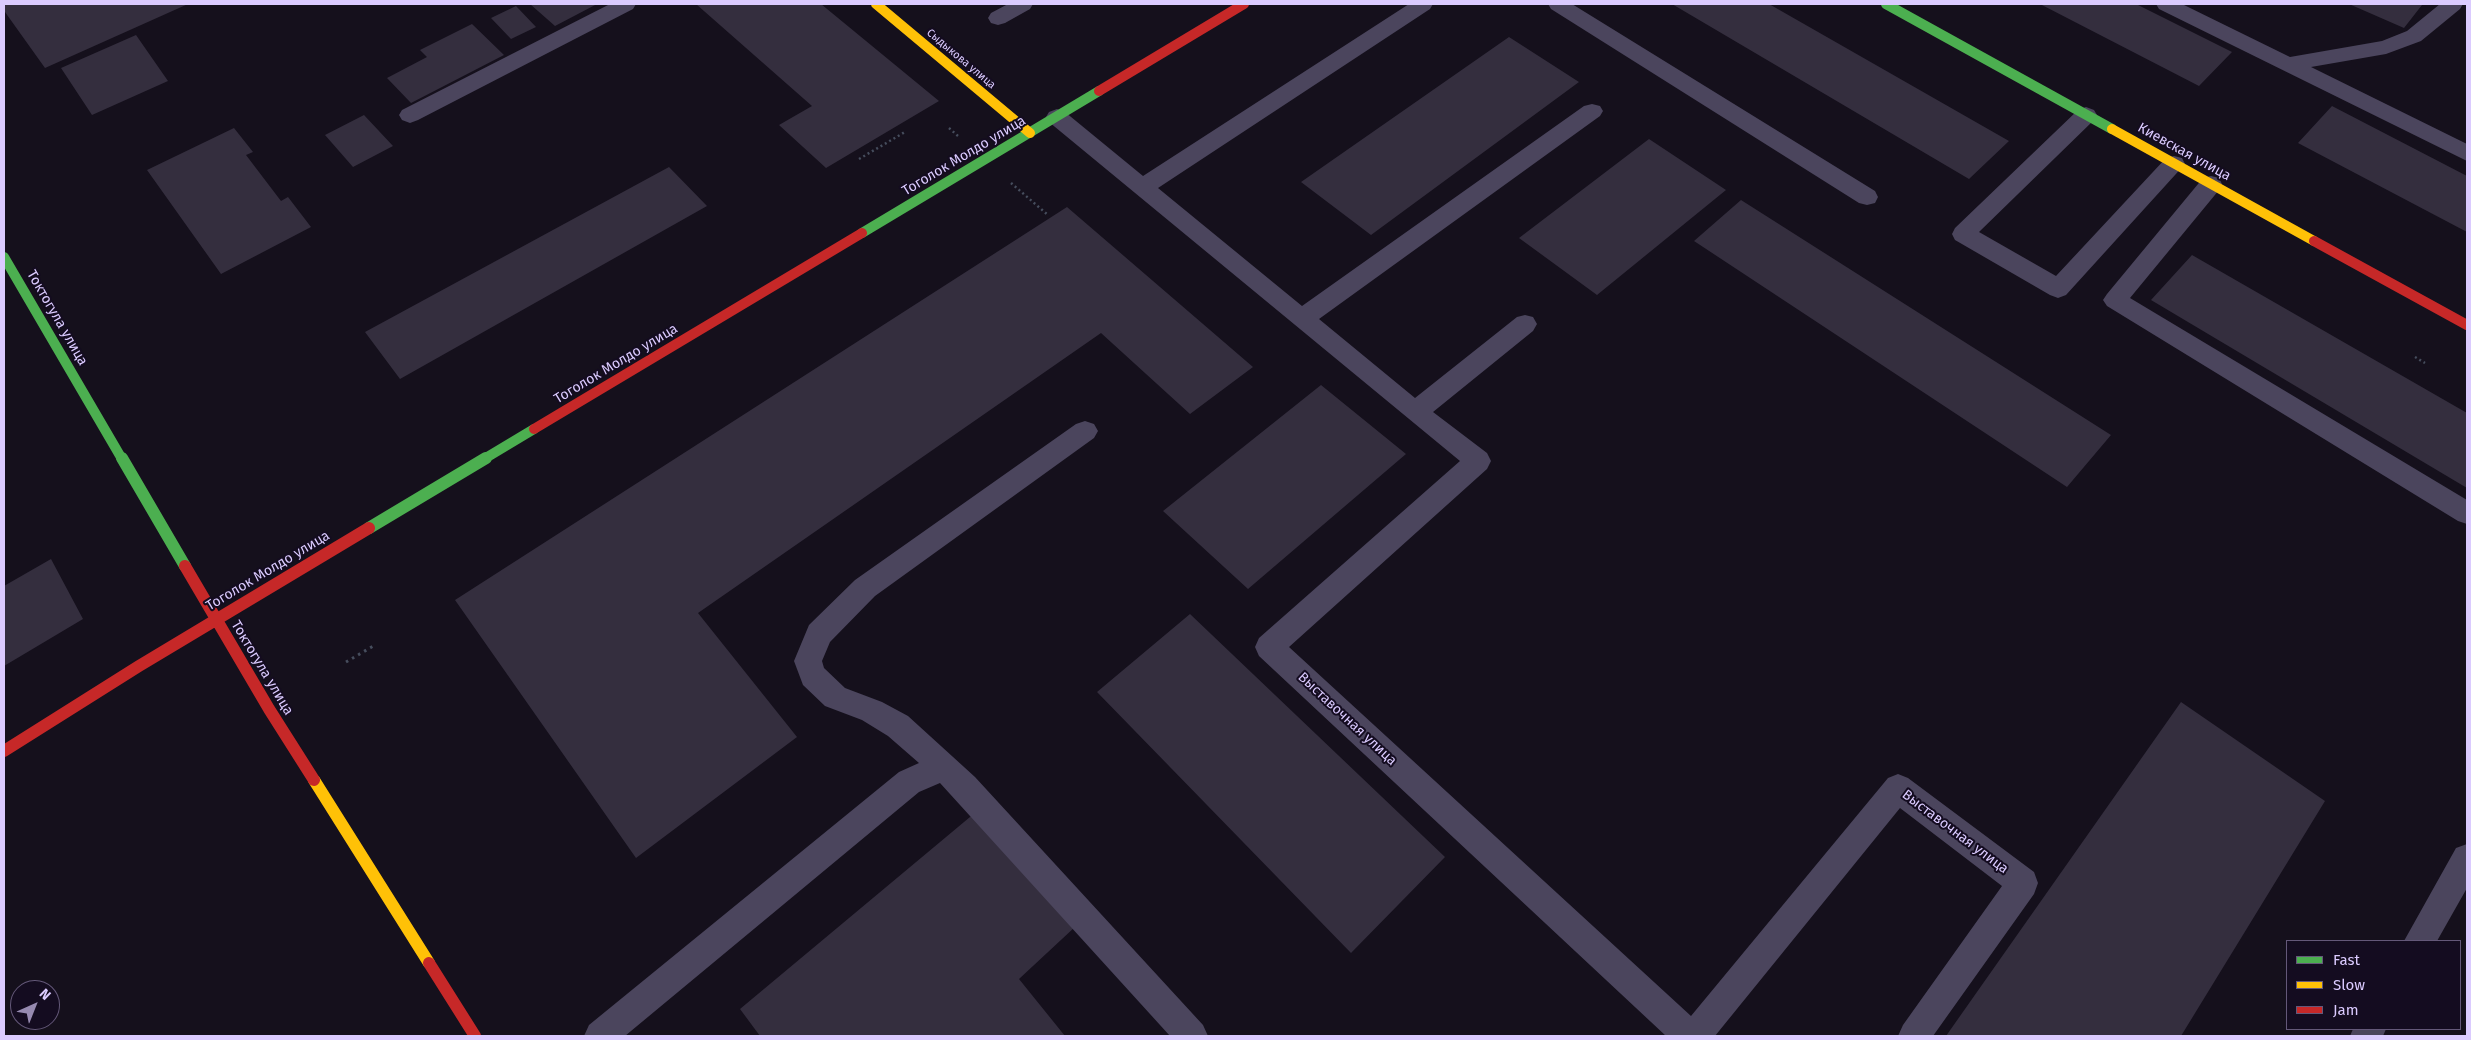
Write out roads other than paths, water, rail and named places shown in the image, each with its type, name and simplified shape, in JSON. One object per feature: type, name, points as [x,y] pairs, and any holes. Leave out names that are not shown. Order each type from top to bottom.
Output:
[{"type":"main road","name":"Сыдыкова улица","points":[[876,4],[1030,133]]},
{"type":"main road","name":"Тоголок Молдо улица","points":[[4,751],[216,620],[1244,4]]},
{"type":"main road","name":"Киевская улица","points":[[1886,4],[2467,325]]},
{"type":"main road","name":"Токтогула улица","points":[[4,257],[269,709],[474,1036]]},
{"type":"lane","points":[[410,115],[626,4]]},
{"type":"lane","points":[[998,18],[1023,4]]},
{"type":"lane","points":[[1142,187],[1423,4]]},
{"type":"lane","points":[[1558,4],[1867,197]]},
{"type":"lane","points":[[2166,4],[2467,153]]},
{"type":"lane","points":[[2288,64],[2386,47],[2414,36],[2453,4]]},
{"type":"lane","points":[[1303,318],[1592,111]]},
{"type":"lane","points":[[2086,115],[1964,234],[2058,289],[2174,164]]},
{"type":"lane","points":[[1057,117],[1415,412],[1525,324]]},
{"type":"lane","points":[[2211,184],[2115,300],[2467,513]]},
{"type":"lane","name":"Выставочная улица","points":[[1415,412],[1478,462],[1269,647],[1690,1036]]},
{"type":"lane","points":[[1085,431],[865,588],[819,634],[808,661],[813,676],[835,697],[872,711],[898,726],[965,787],[1192,1036]]},
{"type":"lane","points":[[600,1036],[909,782],[944,767]]},
{"type":"lane","name":"Выставочная улица","points":[[1695,1036],[1898,788],[2023,884],[1914,1036]]},
{"type":"lane","points":[[2421,940],[2467,859]]}]
